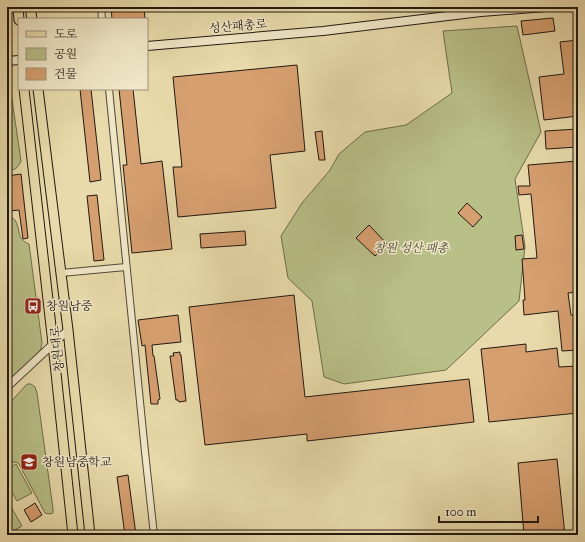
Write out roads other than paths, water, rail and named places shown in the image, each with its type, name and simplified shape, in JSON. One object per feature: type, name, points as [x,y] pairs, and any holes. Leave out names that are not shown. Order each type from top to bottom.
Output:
[{"type":"main road","points":[[18,7],[19,18]]},
{"type":"main road","points":[[30,7],[32,18]]},
{"type":"main road","name":"성산패총로","points":[[148,46],[323,31],[481,12],[546,7]]},
{"type":"main road","points":[[7,61],[18,60]]},
{"type":"main road","name":"창원대로","points":[[24,90],[53,344],[72,535]]},
{"type":"main road","name":"창원대로","points":[[38,90],[68,330],[90,535]]},
{"type":"street","points":[[100,7],[102,18]]},
{"type":"street","points":[[109,90],[154,535]]},
{"type":"street","points":[[60,273],[126,267]]},
{"type":"street","points":[[7,387],[68,330]]},
{"type":"place","name":"창원남중","points":[[33,306]]},
{"type":"place","name":"창원남중학교","points":[[29,462]]},
{"type":"park label","name":"창원 성산 패총","points":[[411,248]]}]
